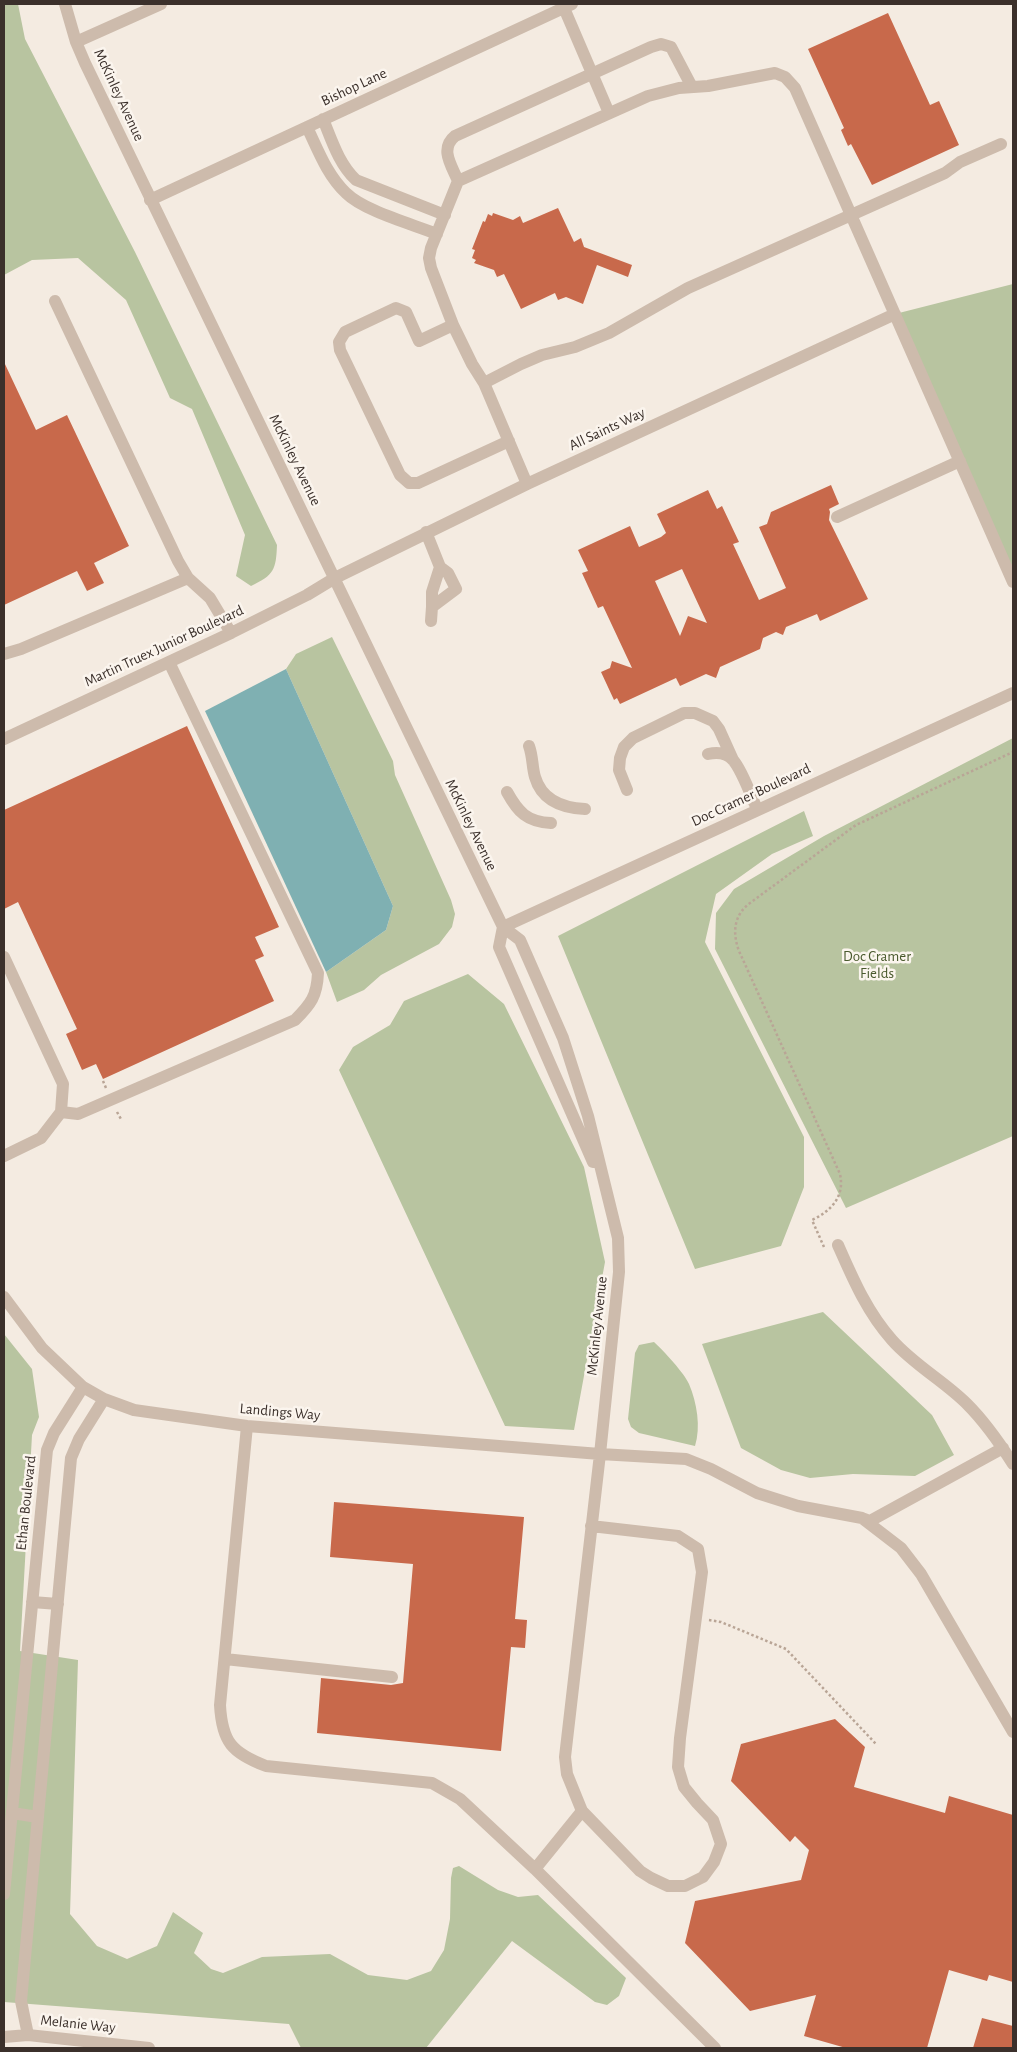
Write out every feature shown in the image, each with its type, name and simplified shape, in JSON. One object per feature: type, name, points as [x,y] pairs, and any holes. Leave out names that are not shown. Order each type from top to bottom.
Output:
[{"type":"street","name":"McKinley Avenue","points":[[65,4],[76,42],[150,200],[335,578],[502,928],[520,940],[563,1038],[588,1116],[618,1238],[619,1272],[565,1757],[567,1774],[582,1811]]},
{"type":"street","points":[[76,42],[161,4]]},
{"type":"street","points":[[568,6],[591,74],[609,113]]},
{"type":"street","name":"Bishop Lane","points":[[150,200],[568,6]]},
{"type":"street","points":[[527,484],[484,383],[472,364],[454,325],[431,268],[429,258],[458,181],[446,151],[447,144],[452,138],[651,47],[666,45],[676,53],[692,87]]},
{"type":"street","points":[[458,181],[648,96],[770,74],[785,77],[795,88],[1013,582]]},
{"type":"street","points":[[323,119],[338,157],[347,171],[356,180],[445,215]]},
{"type":"street","points":[[307,127],[327,168],[347,194],[361,204],[437,234]]},
{"type":"street","points":[[484,383],[542,355],[575,347],[609,334],[688,288],[945,173],[960,162],[1001,144]]},
{"type":"street","points":[[55,300],[178,561],[188,578],[210,598],[231,633]]},
{"type":"street","points":[[454,325],[419,341],[406,312],[396,308],[348,330],[341,338],[340,350],[400,475],[406,482],[418,483],[509,441]]},
{"type":"street","name":"All Saints Way","points":[[335,578],[527,484],[895,314]]},
{"type":"street","points":[[837,518],[960,461]]},
{"type":"street","points":[[426,532],[440,567],[448,573],[456,589],[432,607]]},
{"type":"street","points":[[431,621],[432,592],[440,567]]},
{"type":"street","points":[[4,654],[21,649],[188,578]]},
{"type":"street","name":"Martin Truex Junior Boulevard","points":[[4,739],[231,633],[307,595],[335,578]]},
{"type":"street","points":[[61,1112],[78,1114],[295,1020],[308,1007],[317,990],[318,973],[169,662]]},
{"type":"street","name":"Doc Cramer Boulevard","points":[[502,928],[1013,693]]},
{"type":"street","points":[[627,790],[619,770],[620,758],[624,747],[633,738],[684,713],[695,713],[713,721],[719,729],[758,809]]},
{"type":"street","points":[[529,746],[536,779],[542,792],[555,803],[567,808],[585,809]]},
{"type":"street","points":[[708,754],[717,752],[725,754],[733,760]]},
{"type":"street","points":[[507,792],[515,807],[526,817],[538,823],[551,823]]},
{"type":"street","name":"McKinley Avenue","points":[[502,928],[499,947],[610,1201]]},
{"type":"street","points":[[4,957],[63,1084],[61,1112],[41,1138],[4,1156]]},
{"type":"street","points":[[832,1248],[864,1303],[892,1341],[912,1361],[966,1403],[988,1426],[1013,1464]]},
{"type":"street","name":"Landings Way","points":[[4,1297],[42,1348],[83,1388],[104,1399],[134,1410],[247,1426],[686,1459],[711,1469],[757,1493],[798,1506],[862,1518]]},
{"type":"street","name":"Ethan Boulevard","points":[[4,1894],[47,1450],[54,1432],[83,1388]]},
{"type":"street","points":[[28,2035],[21,2001],[71,1458],[79,1439],[104,1399]]},
{"type":"street","points":[[247,1426],[220,1705],[221,1727],[229,1743],[245,1758],[266,1766],[288,1770],[432,1783],[460,1799],[535,1870],[715,2048]]},
{"type":"street","points":[[862,1518],[870,1520],[1003,1448]]},
{"type":"street","points":[[862,1518],[901,1548],[921,1574],[1013,1732]]},
{"type":"street","points":[[535,1870],[582,1811],[640,1871],[668,1886],[685,1886],[704,1878],[714,1862],[721,1844],[713,1820],[684,1787],[678,1767],[680,1738],[702,1572],[698,1549],[678,1536],[591,1526]]},
{"type":"street","points":[[32,1602],[58,1604]]},
{"type":"street","points":[[225,1659],[392,1677]]},
{"type":"street","points":[[12,1813],[38,1818]]},
{"type":"street","name":"Melanie Way","points":[[4,2037],[28,2035],[149,2048]]},
{"type":"path","points":[[832,1248],[812,1220],[827,1212],[837,1200],[842,1183],[840,1174],[738,951],[734,935],[739,914],[750,903],[856,824],[1013,752]]},
{"type":"path","points":[[696,1617],[721,1622],[786,1649],[876,1744]]},
{"type":"green space","points":[[4,4],[18,4],[25,39],[135,252],[277,545],[276,560],[272,571],[265,578],[251,586],[236,576],[245,535],[192,409],[170,398],[126,300],[78,258],[32,260],[4,275]]},
{"type":"green space","points":[[1013,284],[1013,582],[895,314]]},
{"type":"green space","points":[[332,637],[393,761],[395,775],[451,900],[455,914],[452,927],[439,944],[381,975],[364,990],[337,1002],[326,972],[386,930],[393,906],[286,669],[296,654]]},
{"type":"green space","name":"Doc Cramer Fields","points":[[1013,738],[1013,1136],[846,1208],[715,949],[716,913],[734,889],[824,836]]},
{"type":"green space","points":[[804,811],[813,836],[772,854],[716,894],[705,942],[804,1137],[804,1187],[781,1246],[695,1269],[558,936]]},
{"type":"green space","points":[[468,974],[504,1004],[584,1167],[605,1262],[574,1430],[505,1426],[339,1070],[353,1047],[390,1025],[404,1001]]},
{"type":"green space","points":[[823,1312],[932,1415],[954,1455],[915,1476],[853,1474],[810,1478],[781,1470],[741,1448],[702,1344]]},
{"type":"green space","points":[[4,1334],[32,1369],[39,1417],[32,1435],[20,1651],[78,1660],[70,1914],[97,1946],[127,1959],[157,1946],[173,1912],[203,1933],[194,1953],[211,1969],[223,1973],[262,1957],[330,1954],[368,1975],[407,1980],[431,1971],[444,1950],[450,1919],[451,1878],[453,1868],[459,1866],[498,1890],[518,1897],[538,1895],[626,1978],[619,1996],[607,2005],[595,2002],[512,1941],[426,2048],[301,2048],[289,2024],[4,2002]]},
{"type":"green space","points":[[654,1342],[679,1368],[689,1384],[697,1415],[698,1431],[695,1446],[639,1433],[631,1427],[628,1419],[635,1353],[639,1345]]},
{"type":"water","points":[[286,669],[393,906],[386,930],[326,972],[205,711]]},
{"type":"building","points":[[888,13],[930,105],[939,101],[959,145],[872,185],[851,144],[848,146],[841,130],[844,128],[808,49]]},
{"type":"building","points":[[558,208],[574,242],[581,238],[584,247],[632,265],[628,277],[597,265],[583,304],[566,297],[558,300],[555,293],[521,309],[504,274],[497,277],[494,270],[474,263],[476,260],[472,258],[475,250],[472,249],[483,221],[485,222],[488,214],[492,216],[493,213],[513,220],[520,216],[523,223]]},
{"type":"building","points":[[4,362],[36,430],[67,415],[129,546],[94,563],[104,583],[87,591],[77,571],[4,605]]},
{"type":"building","points":[[831,485],[839,504],[829,509],[829,520],[868,599],[820,621],[817,614],[786,627],[783,635],[776,632],[763,638],[760,649],[720,667],[716,678],[706,674],[680,686],[676,678],[620,704],[617,698],[614,700],[601,672],[610,668],[612,661],[632,668],[603,606],[598,608],[582,573],[588,571],[578,550],[630,526],[639,547],[661,537],[666,533],[657,514],[708,490],[717,509],[722,506],[739,542],[733,544],[759,600],[786,588],[759,527],[767,524],[771,512]],"holes":[[[682,569],[707,623],[688,616],[680,636],[655,581]]]},
{"type":"building","points":[[187,726],[279,927],[255,937],[264,956],[255,960],[274,1001],[103,1079],[96,1064],[82,1070],[66,1034],[77,1029],[18,902],[4,909],[4,810]]},
{"type":"building","points":[[334,1502],[524,1517],[515,1619],[527,1620],[525,1648],[511,1647],[501,1751],[317,1733],[321,1678],[391,1685],[403,1683],[413,1564],[330,1557]]},
{"type":"building","points":[[835,1719],[865,1747],[854,1787],[945,1813],[949,1796],[1013,1815],[1013,1982],[989,1975],[987,1981],[949,1970],[927,2048],[846,2048],[804,2036],[816,1995],[750,2011],[685,1943],[695,1901],[801,1880],[809,1850],[795,1836],[790,1842],[731,1781],[741,1744]]},
{"type":"building","points":[[982,2018],[1013,2026],[1013,2048],[973,2048]]}]
